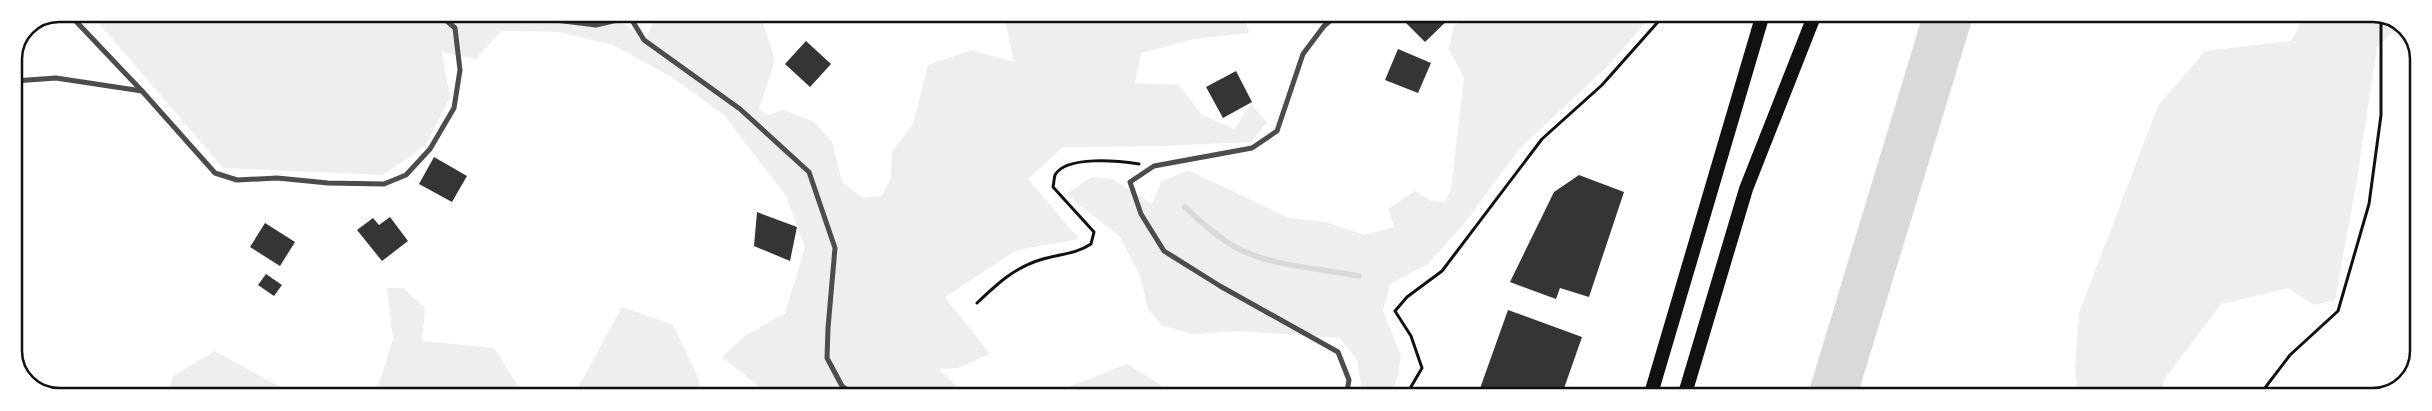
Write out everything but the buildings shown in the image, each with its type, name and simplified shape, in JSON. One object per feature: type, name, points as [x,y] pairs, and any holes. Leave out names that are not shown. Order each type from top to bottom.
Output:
[{"type":"highway","points":[[1653,388],[1760,23]]},
{"type":"highway","points":[[1687,388],[1746,189],[1812,23]]},
{"type":"street","points":[[77,22],[142,91],[215,173],[237,180],[277,178],[328,183],[384,184],[406,175],[430,149],[454,108],[460,70],[455,28],[448,22]]},
{"type":"street","points":[[579,22],[596,24],[603,22]]},
{"type":"street","points":[[635,22],[644,40],[740,109],[809,172],[835,248],[828,328],[828,358],[845,388]]},
{"type":"street","points":[[1328,23],[1303,54],[1277,131],[1252,148],[1154,166],[1130,182],[1141,214],[1164,251],[1220,286],[1338,352],[1349,380],[1348,388]]},
{"type":"street","points":[[22,80],[56,78],[142,91]]},
{"type":"path","points":[[1410,388],[1422,368],[1411,336],[1395,311],[1407,297],[1442,271],[1542,139],[1602,86],[1657,23]]},
{"type":"path","points":[[2265,388],[2290,355],[2338,311],[2369,204],[2381,115],[2381,24]]},
{"type":"path","points":[[977,303],[995,284],[1016,269],[1042,259],[1080,251],[1091,244],[1094,232],[1053,187],[1056,174],[1065,167],[1076,163],[1103,161],[1154,166]]},
{"type":"shaded area","points":[[98,22],[620,22],[646,38],[653,22],[763,22],[775,60],[759,109],[768,115],[784,110],[814,122],[832,142],[842,182],[863,198],[882,196],[891,177],[892,152],[913,124],[928,65],[972,50],[1014,62],[1006,22],[1246,23],[1249,33],[1194,39],[1141,53],[1135,83],[1179,85],[1202,115],[1234,129],[1251,104],[1267,122],[1252,142],[1163,146],[1063,147],[1028,179],[1079,239],[1017,250],[945,297],[990,354],[958,368],[939,369],[958,388],[761,388],[722,357],[745,336],[785,313],[805,247],[786,196],[724,115],[670,76],[613,45],[559,32],[501,31],[476,59],[442,52],[450,98],[425,146],[383,175],[223,168]]},
{"type":"shaded area","points":[[1460,23],[1645,23],[1608,66],[1520,148],[1467,220],[1428,264],[1390,284],[1383,311],[1401,356],[1398,376],[1393,388],[1362,388],[1357,360],[1340,338],[1238,331],[1194,334],[1163,326],[1148,309],[1140,275],[1119,236],[1066,194],[1092,177],[1112,179],[1152,204],[1161,182],[1188,170],[1289,218],[1325,222],[1364,235],[1394,227],[1388,209],[1415,191],[1431,201],[1445,202],[1451,189],[1464,78],[1449,49],[1454,25]]},
{"type":"shaded area","points":[[1920,23],[1971,23],[1860,388],[1810,388]]},
{"type":"shaded area","points":[[2301,23],[2378,23],[2395,30],[2377,47],[2357,180],[2335,300],[2314,305],[2288,288],[2221,304],[2163,381],[2163,388],[2078,388],[2075,371],[2079,313],[2158,106],[2205,51],[2291,41]]},
{"type":"shaded area","points":[[387,288],[403,288],[425,308],[422,341],[494,348],[519,388],[377,388],[393,340]]},
{"type":"shaded area","points":[[622,307],[673,325],[699,380],[700,388],[578,388]]},
{"type":"shaded area","points":[[215,351],[282,388],[170,388],[173,376]]},
{"type":"shaded area","points":[[1127,364],[1166,388],[1068,388]]},
{"type":"waterway","points":[[1185,207],[1219,237],[1255,256],[1284,264],[1359,276]]}]
